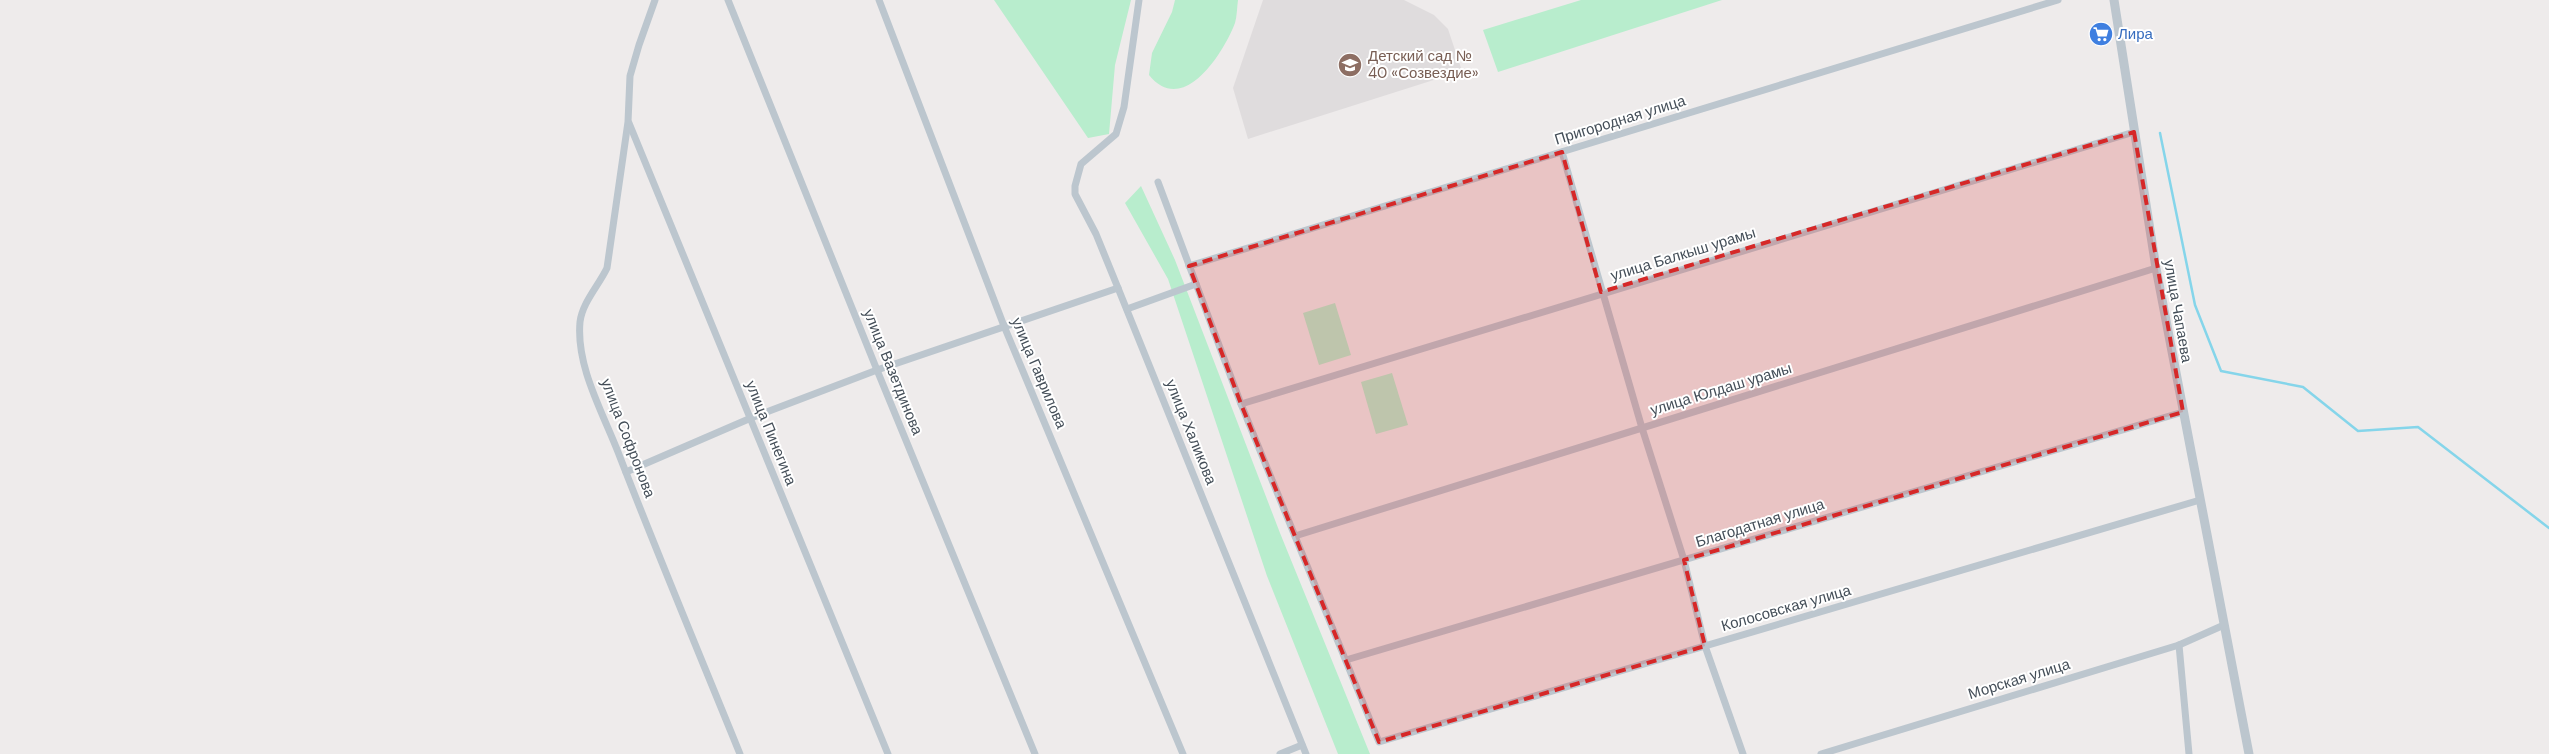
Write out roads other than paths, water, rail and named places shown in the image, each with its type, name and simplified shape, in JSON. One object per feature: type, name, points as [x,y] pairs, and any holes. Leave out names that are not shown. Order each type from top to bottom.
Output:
[{"type":"street","name":"улица Софронова","points":[[655,0],[630,76],[628,122],[608,268],[599,286],[582,309],[580,342],[584,365],[740,754]]},
{"type":"street","name":"улица Вазетдинова","points":[[728,0],[876,370],[1036,754]]},
{"type":"street","name":"улица Гаврилова","points":[[879,0],[1004,326],[1183,754]]},
{"type":"street","name":"улица Халикова","points":[[1139,0],[1124,107],[1116,134],[1081,164],[1075,186],[1075,194],[1081,209],[1096,234],[1127,309],[1306,754]]},
{"type":"street","name":"Пригородная улица","points":[[1190,266],[2058,0]]},
{"type":"street","name":"улица Чапаева","points":[[2114,0],[2156,268],[2248,754]]},
{"type":"street","name":"улица Пинегина","points":[[628,122],[888,754]]},
{"type":"street","name":"улица Балкыш урамы","points":[[1241,404],[1601,292],[2134,132]]},
{"type":"street","points":[[1562,152],[1601,292],[1684,560],[1705,646],[1743,754]]},
{"type":"street","points":[[1158,182],[1241,404],[1346,660]]},
{"type":"street","name":"улица Юлдаш урамы","points":[[1295,536],[2156,268]]},
{"type":"street","points":[[1127,309],[1196,284]]},
{"type":"street","points":[[626,472],[751,418],[876,370],[1118,288]]},
{"type":"street","name":"Благодатная улица","points":[[1346,660],[2183,412]]},
{"type":"street","name":"Колосовская улица","points":[[1346,660],[1379,742],[2200,500]]},
{"type":"street","name":"Морская улица","points":[[1820,754],[2179,645],[2224,624]]},
{"type":"street","points":[[2179,645],[2189,754]]},
{"type":"street","points":[[1280,754],[1302,745]]},
{"type":"waterway","points":[[2160,133],[2195,305],[2221,371],[2303,387],[2358,431],[2418,427],[2549,528]]},
{"type":"place","name":"Лира","points":[[2101,34]]},
{"type":"place","name":"Детский сад № 40 «Созвездие»","points":[[1350,65]]}]
